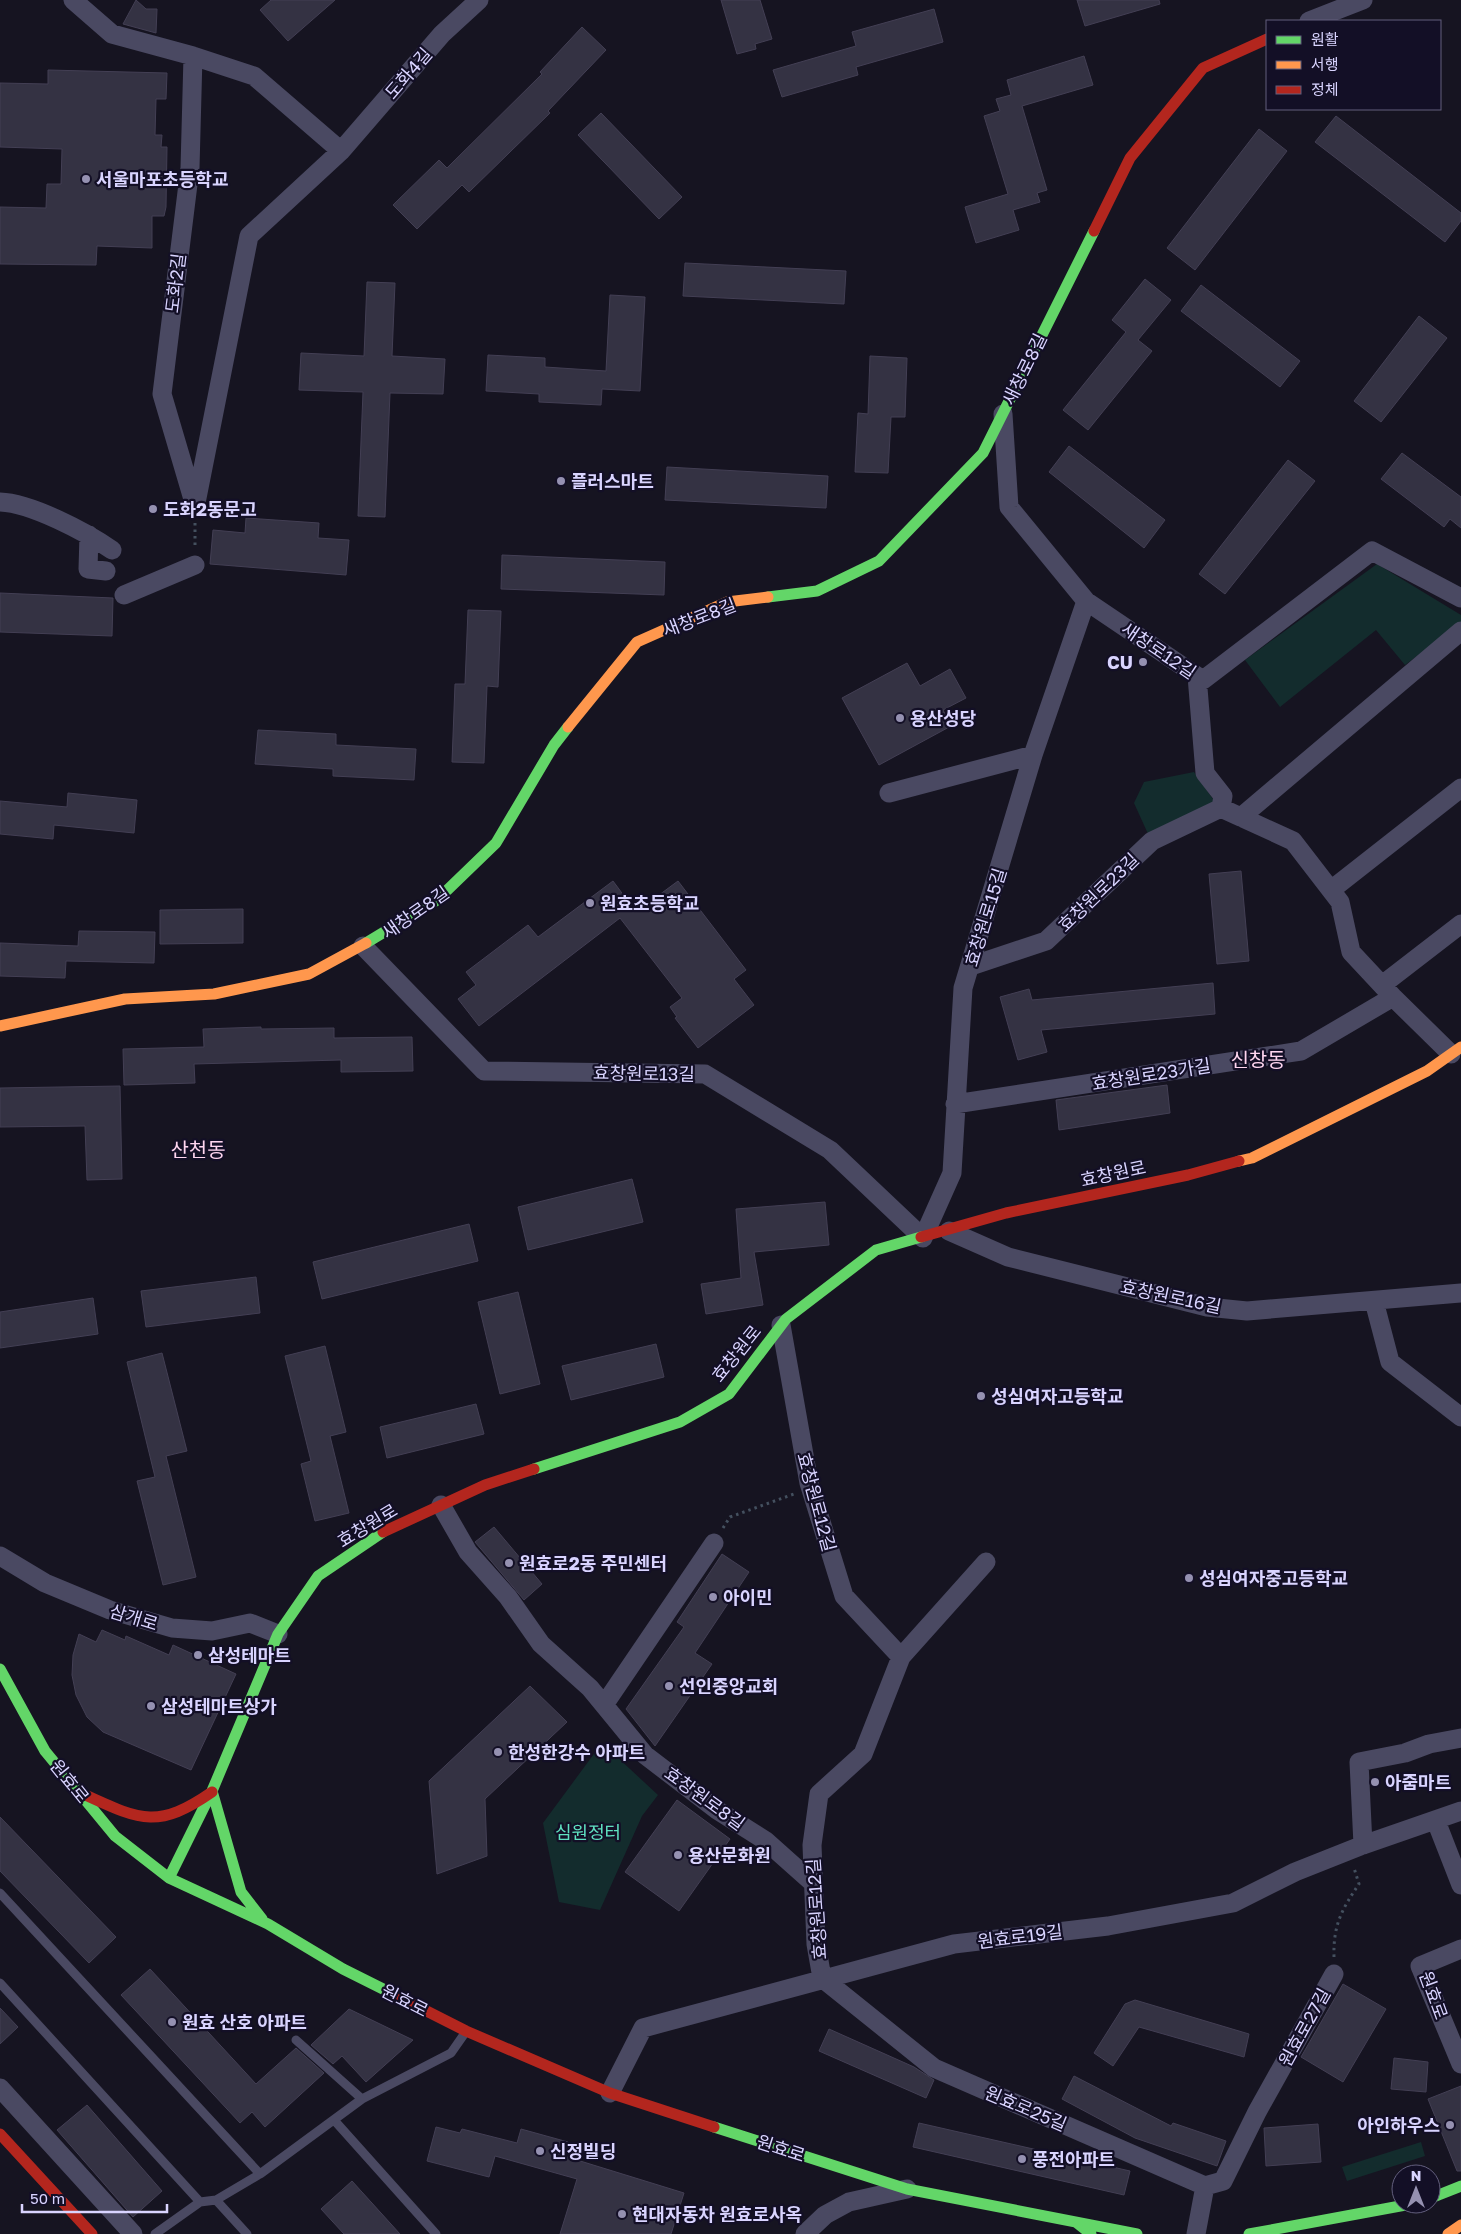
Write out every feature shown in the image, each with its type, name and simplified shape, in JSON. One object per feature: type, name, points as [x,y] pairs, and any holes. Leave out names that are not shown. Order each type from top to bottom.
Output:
[{"type":"main road","name":"새창로8길","points":[[0,1026],[125,999],[214,994],[309,974],[363,946],[437,900],[496,843],[554,744],[637,642],[727,602],[817,591],[879,561],[983,453],[1130,158],[1202,68],[1266,40]]},
{"type":"main road","name":"효창원로","points":[[169,1878],[212,1791],[278,1634],[318,1576],[379,1534],[485,1485],[680,1422],[729,1394],[786,1319],[876,1250],[949,1231],[1006,1213],[1188,1175],[1252,1158],[1427,1071],[1456,1051]]},
{"type":"main road","name":"원효로","points":[[0,1669],[45,1751],[115,1836],[169,1878],[268,1924],[343,1969],[466,2031],[610,2093],[907,2189],[1137,2234]]},
{"type":"main road","points":[[78,1791],[133,1816],[148,1820],[165,1817],[193,1806],[212,1791],[240,1892],[251,1907],[268,1924]]},
{"type":"main road","points":[[0,2134],[92,2234]]},
{"type":"main road","points":[[1441,2194],[1461,2186]]},
{"type":"main road","points":[[1249,2234],[1372,2214],[1391,2209]]},
{"type":"main road","points":[[1077,2223],[1091,2234]]},
{"type":"main road","points":[[1448,2234],[1461,2225]]},
{"type":"street","points":[[73,0],[112,34],[193,56],[254,76],[341,151]]},
{"type":"street","name":"도화4길","points":[[195,506],[249,236],[341,151],[442,34],[479,0]]},
{"type":"street","points":[[1312,20],[1363,0]]},
{"type":"street","name":"도화2길","points":[[193,56],[190,168],[162,394],[195,506]]},
{"type":"street","name":"새창로12길","points":[[1003,410],[1009,507],[1086,601],[1203,680],[1372,551],[1461,598]]},
{"type":"street","points":[[0,502],[14,502],[89,535],[112,550]]},
{"type":"street","points":[[89,535],[88,568],[106,571]]},
{"type":"street","points":[[124,595],[195,565]]},
{"type":"street","name":"효창원로15길","points":[[923,1238],[952,1173],[963,988],[1033,755],[1086,601]]},
{"type":"street","points":[[1241,818],[1461,631]]},
{"type":"street","points":[[1197,676],[1202,756],[1205,773],[1223,796],[1221,808],[1293,841],[1340,902],[1352,952],[1387,991],[1456,1051]]},
{"type":"street","points":[[889,793],[1033,755]]},
{"type":"street","points":[[1331,890],[1461,788]]},
{"type":"street","name":"효창원로23길","points":[[971,966],[1046,941],[1152,841],[1221,808]]},
{"type":"street","points":[[1387,991],[1461,924]]},
{"type":"street","name":"효창원로13길","points":[[363,946],[484,1071],[705,1074],[830,1150],[923,1238]]},
{"type":"street","name":"효창원로23가길","points":[[955,1104],[1301,1051],[1387,991]]},
{"type":"street","name":"효창원로16길","points":[[949,1231],[1008,1257],[1207,1307],[1246,1311],[1461,1293]]},
{"type":"street","points":[[1374,1301],[1390,1362],[1461,1417]]},
{"type":"street","name":"효창원로12길","points":[[781,1326],[809,1483],[844,1596],[901,1657]]},
{"type":"street","name":"효창원로8길","points":[[441,1505],[468,1552],[508,1597],[541,1644],[590,1688],[645,1755],[717,1810],[766,1841],[813,1884]]},
{"type":"street","points":[[604,1705],[714,1543]]},
{"type":"street","name":"삼개로","points":[[0,1556],[45,1583],[110,1610],[172,1628],[212,1631],[250,1624],[278,1634]]},
{"type":"street","name":"효창원로12길","points":[[822,1978],[816,1944],[812,1845],[819,1794],[863,1754],[901,1657],[986,1562]]},
{"type":"street","points":[[1355,1848],[1359,1762],[1406,1753],[1429,1744],[1461,1738]]},
{"type":"street","name":"원효로19길","points":[[610,2093],[643,2028],[822,1978],[954,1944],[1108,1926],[1233,1903],[1295,1872],[1355,1848],[1436,1822],[1461,1811]]},
{"type":"street","points":[[1436,1822],[1461,1885]]},
{"type":"street","name":"원효로","points":[[1461,1949],[1420,1966],[1461,2064]]},
{"type":"street","name":"원효로27길","points":[[1205,2186],[1223,2181],[1256,2112],[1334,1974]]},
{"type":"street","name":"원효로25길","points":[[822,1978],[934,2068],[1205,2186]]},
{"type":"street","points":[[0,2088],[133,2234]]},
{"type":"street","points":[[1196,2234],[1205,2186]]},
{"type":"street","name":"원효로","points":[[806,2234],[825,2215],[849,2202],[907,2189]]},
{"type":"lane","points":[[0,1893],[260,2174]]},
{"type":"lane","points":[[0,1983],[200,2202]]},
{"type":"lane","points":[[155,2234],[200,2202],[216,2200],[260,2174],[362,2099],[451,2053],[466,2031]]},
{"type":"lane","points":[[296,2040],[362,2099]]},
{"type":"lane","points":[[334,2120],[436,2234]]},
{"type":"lane","points":[[216,2200],[247,2234]]},
{"type":"path","points":[[195,506],[195,565]]},
{"type":"path","points":[[714,1543],[730,1517],[800,1492]]},
{"type":"path","name":"원효로27길","points":[[1334,1974],[1334,1936],[1343,1907],[1359,1884],[1355,1848]]},
{"type":"green space","points":[[1377,564],[1461,615],[1461,623],[1405,665],[1376,630],[1280,707],[1245,660]]},
{"type":"green space","points":[[1194,772],[1213,799],[1214,807],[1149,836],[1134,803],[1144,782]]},
{"type":"green space","name":"심원정터","points":[[602,1743],[658,1795],[642,1816],[600,1910],[559,1902],[543,1823]]},
{"type":"green space","points":[[1421,2142],[1425,2156],[1400,2164],[1391,2164],[1391,2167],[1347,2181],[1342,2167]]},
{"type":"building","points":[[136,0],[146,9],[157,9],[156,33],[123,24]]},
{"type":"building","points":[[271,0],[335,0],[288,41],[260,10]]},
{"type":"building","points":[[721,0],[760,0],[772,39],[755,44],[756,49],[737,54]]},
{"type":"building","points":[[1077,0],[1159,0],[1160,4],[1085,26]]},
{"type":"building","points":[[934,9],[943,42],[856,67],[858,75],[782,97],[773,70],[856,46],[852,32]]},
{"type":"building","points":[[582,27],[606,50],[548,111],[550,113],[469,192],[462,185],[417,229],[393,205],[439,160],[447,168],[542,74],[540,72]]},
{"type":"building","points":[[1084,56],[1093,85],[1022,106],[1047,190],[1037,193],[1040,202],[1013,210],[1019,230],[976,243],[965,207],[1008,194],[984,116],[1000,111],[996,99],[1011,95],[1007,80]]},
{"type":"building","points":[[48,70],[167,73],[166,99],[156,99],[155,135],[162,135],[161,147],[167,147],[166,207],[164,216],[152,216],[152,248],[97,246],[96,265],[0,264],[0,207],[46,208],[47,184],[61,184],[62,149],[0,147],[0,83],[48,84]]},
{"type":"building","points":[[601,113],[682,197],[659,219],[578,135]]},
{"type":"building","points":[[1336,116],[1461,213],[1461,221],[1445,242],[1315,142]]},
{"type":"building","points":[[1259,129],[1287,151],[1195,270],[1167,248]]},
{"type":"building","points":[[685,263],[846,271],[844,304],[683,296]]},
{"type":"building","points":[[1145,279],[1171,300],[1138,340],[1152,351],[1088,430],[1063,410],[1126,332],[1112,320]]},
{"type":"building","points":[[367,282],[395,283],[392,356],[445,359],[443,394],[390,393],[385,517],[358,516],[363,392],[299,390],[301,353],[364,356]]},
{"type":"building","points":[[1201,285],[1300,361],[1280,387],[1181,311]]},
{"type":"building","points":[[610,295],[645,297],[640,391],[602,389],[601,405],[539,402],[539,394],[486,391],[488,355],[545,358],[545,367],[606,371]]},
{"type":"building","points":[[1419,316],[1447,338],[1381,422],[1354,401]]},
{"type":"building","points":[[870,356],[907,358],[905,417],[891,417],[888,473],[855,472],[858,413],[868,414]]},
{"type":"building","points":[[1069,446],[1165,520],[1144,548],[1049,472]]},
{"type":"building","points":[[1402,453],[1461,497],[1461,528],[1450,519],[1444,527],[1381,479]]},
{"type":"building","points":[[1288,460],[1315,481],[1225,594],[1199,574]]},
{"type":"building","points":[[667,467],[828,476],[826,508],[665,500]]},
{"type":"building","points":[[246,518],[319,523],[318,538],[349,540],[346,575],[210,564],[213,530],[245,533]]},
{"type":"building","points":[[502,555],[665,562],[664,595],[501,589]]},
{"type":"building","points":[[0,593],[113,598],[112,636],[0,632]]},
{"type":"building","points":[[468,610],[501,611],[498,687],[487,686],[484,763],[452,762],[455,684],[465,684]]},
{"type":"building","name":"용산성당","points":[[907,663],[920,686],[950,669],[966,698],[943,710],[951,726],[879,765],[842,698]]},
{"type":"building","points":[[258,730],[336,734],[336,745],[416,749],[414,780],[333,776],[333,769],[255,764]]},
{"type":"building","points":[[68,793],[137,800],[134,833],[54,825],[53,839],[0,834],[0,801],[67,807]]},
{"type":"building","points":[[1241,871],[1249,961],[1217,964],[1209,874]]},
{"type":"building","points":[[613,881],[636,912],[678,881],[746,970],[734,979],[754,1005],[698,1048],[675,1018],[677,1017],[670,1007],[682,998],[620,918],[479,1026],[458,999],[476,985],[466,972],[528,925],[538,937]]},
{"type":"building","points":[[243,909],[243,943],[160,944],[160,910]]},
{"type":"building","points":[[79,931],[155,932],[154,963],[66,961],[65,978],[0,976],[0,943],[78,946]]},
{"type":"building","points":[[1213,983],[1215,1014],[1041,1030],[1047,1052],[1018,1060],[1000,997],[1029,989],[1032,1000]]},
{"type":"building","points":[[261,1027],[261,1029],[334,1028],[334,1038],[412,1037],[413,1071],[341,1072],[341,1060],[194,1064],[195,1083],[124,1085],[123,1049],[204,1047],[203,1029]]},
{"type":"building","points":[[1167,1085],[1170,1113],[1059,1130],[1056,1100]]},
{"type":"building","points":[[120,1086],[122,1179],[87,1180],[85,1126],[0,1127],[0,1088]]},
{"type":"building","points":[[632,1179],[643,1222],[528,1250],[518,1207]]},
{"type":"building","points":[[825,1202],[829,1245],[754,1252],[763,1305],[706,1314],[701,1284],[741,1278],[736,1209]]},
{"type":"building","points":[[469,1224],[478,1261],[322,1299],[313,1262]]},
{"type":"building","points":[[256,1277],[260,1313],[146,1327],[141,1291]]},
{"type":"building","points":[[518,1292],[540,1384],[500,1394],[478,1302]]},
{"type":"building","points":[[93,1298],[98,1334],[0,1348],[0,1312]]},
{"type":"building","points":[[656,1344],[664,1377],[571,1400],[562,1366]]},
{"type":"building","points":[[325,1346],[346,1432],[330,1436],[349,1513],[315,1521],[301,1464],[311,1461],[285,1356]]},
{"type":"building","points":[[162,1353],[187,1451],[166,1456],[196,1577],[163,1585],[137,1481],[155,1477],[127,1362]]},
{"type":"building","points":[[476,1404],[484,1434],[387,1458],[380,1427]]},
{"type":"building","name":"원효로2동 주민센터","points":[[494,1527],[542,1584],[524,1600],[475,1542]]},
{"type":"building","points":[[722,1554],[749,1572],[695,1653],[712,1664],[655,1746],[626,1709],[684,1627],[677,1622]]},
{"type":"building","name":"삼성테마트상가","points":[[102,1630],[125,1640],[126,1636],[169,1655],[173,1645],[236,1674],[191,1770],[103,1732],[87,1717],[76,1695],[72,1675],[73,1655],[79,1634],[96,1642]]},
{"type":"building","name":"한성한강수 아파트","points":[[530,1686],[567,1722],[485,1799],[487,1856],[437,1874],[429,1781]]},
{"type":"building","name":"용산문화원","points":[[677,1800],[730,1839],[679,1911],[625,1872]]},
{"type":"building","points":[[0,1817],[116,1937],[89,1963],[0,1871]]},
{"type":"building","name":"원효 산호 아파트","points":[[150,1969],[256,2084],[296,2048],[324,2073],[265,2127],[252,2112],[240,2123],[121,1995]]},
{"type":"building","points":[[1343,1984],[1386,2009],[1343,2082],[1301,2057]]},
{"type":"building","points":[[1135,2000],[1249,2034],[1244,2057],[1139,2027],[1113,2066],[1094,2053],[1125,2004]]},
{"type":"building","points":[[0,2008],[18,2027],[0,2044]]},
{"type":"building","points":[[349,2009],[413,2040],[366,2082],[342,2056],[333,2064],[311,2045]]},
{"type":"building","points":[[829,2029],[914,2067],[934,2080],[926,2098],[819,2051]]},
{"type":"building","points":[[1394,2058],[1428,2062],[1426,2092],[1391,2089]]},
{"type":"building","name":"풍전아파트","points":[[1074,2076],[1171,2126],[1173,2123],[1226,2141],[1217,2166],[1135,2138],[1062,2099]]},
{"type":"building","name":"아인하우스","points":[[1461,2086],[1461,2171],[1457,2171],[1428,2099]]},
{"type":"building","points":[[87,2105],[162,2191],[133,2217],[57,2130]]},
{"type":"building","name":"풍전아파트","points":[[919,2123],[1130,2171],[1124,2195],[913,2147]]},
{"type":"building","points":[[1318,2124],[1321,2162],[1266,2166],[1264,2128]]},
{"type":"building","points":[[436,2127],[460,2133],[462,2129],[517,2143],[521,2129],[568,2142],[564,2156],[684,2193],[671,2234],[560,2234],[577,2179],[495,2156],[489,2177],[427,2161]]},
{"type":"building","points":[[352,2181],[400,2234],[344,2234],[321,2209]]},
{"type":"traffic: fast","points":[[768,597],[817,591],[879,561],[983,453],[1094,231]]},
{"type":"traffic: fast","points":[[366,943],[437,900],[496,843],[554,745],[568,727]]},
{"type":"traffic: fast","points":[[534,1469],[680,1422],[729,1394],[786,1319],[876,1250],[921,1237]]},
{"type":"traffic: fast","points":[[169,1878],[212,1791],[278,1634],[318,1576],[383,1532]]},
{"type":"traffic: fast","points":[[0,1669],[45,1751],[115,1836],[169,1878],[268,1924],[343,1969],[393,1994]]},
{"type":"traffic: fast","points":[[212,1791],[241,1892],[262,1919]]},
{"type":"traffic: fast","points":[[714,2127],[907,2189],[1137,2234]]},
{"type":"traffic: fast","points":[[1441,2194],[1461,2186]]},
{"type":"traffic: fast","points":[[1249,2234],[1391,2208]]},
{"type":"traffic: fast","points":[[1077,2223],[1091,2234]]},
{"type":"traffic: slow","points":[[568,727],[637,642],[727,602],[768,597]]},
{"type":"traffic: slow","points":[[0,1026],[125,999],[214,994],[309,974],[366,943]]},
{"type":"traffic: slow","points":[[1239,1161],[1252,1158],[1427,1071],[1461,1047]]},
{"type":"traffic: slow","points":[[1448,2234],[1461,2225]]},
{"type":"traffic: jam","points":[[1094,231],[1130,158],[1203,68],[1266,39]]},
{"type":"traffic: jam","points":[[921,1237],[1006,1213],[1188,1175],[1239,1161]]},
{"type":"traffic: jam","points":[[383,1532],[485,1485],[534,1469]]},
{"type":"traffic: jam","points":[[83,1794],[119,1810],[148,1817],[177,1812],[212,1792]]},
{"type":"traffic: jam","points":[[393,1994],[466,2031],[610,2093],[714,2127]]},
{"type":"traffic: jam","points":[[0,2134],[92,2234]]},
{"type":"place","name":"서울마포초등학교","points":[[86,179]]},
{"type":"place","name":"플러스마트","points":[[561,481]]},
{"type":"place","name":"도화2동문고","points":[[153,509]]},
{"type":"place","name":"CU","points":[[1143,662]]},
{"type":"place","name":"용산성당","points":[[900,718]]},
{"type":"place","name":"원효초등학교","points":[[590,903]]},
{"type":"place","name":"성심여자고등학교","points":[[981,1396]]},
{"type":"place","name":"원효로2동 주민센터","points":[[509,1563]]},
{"type":"place","name":"성심여자중고등학교","points":[[1189,1578]]},
{"type":"place","name":"아이민","points":[[713,1597]]},
{"type":"place","name":"삼성테마트","points":[[198,1655]]},
{"type":"place","name":"선인중앙교회","points":[[669,1686]]},
{"type":"place","name":"삼성테마트상가","points":[[151,1706]]},
{"type":"place","name":"한성한강수 아파트","points":[[498,1752]]},
{"type":"place","name":"아줌마트","points":[[1375,1782]]},
{"type":"place","name":"용산문화원","points":[[678,1855]]},
{"type":"place","name":"원효 산호 아파트","points":[[172,2022]]},
{"type":"place","name":"아인하우스","points":[[1450,2125]]},
{"type":"place","name":"신정빌딩","points":[[540,2151]]},
{"type":"place","name":"풍전아파트","points":[[1022,2159]]},
{"type":"place","name":"현대자동차 원효로사옥","points":[[622,2214]]},
{"type":"district","name":"신창동","points":[[1258,1059]]},
{"type":"district","name":"산천동","points":[[198,1149]]}]
